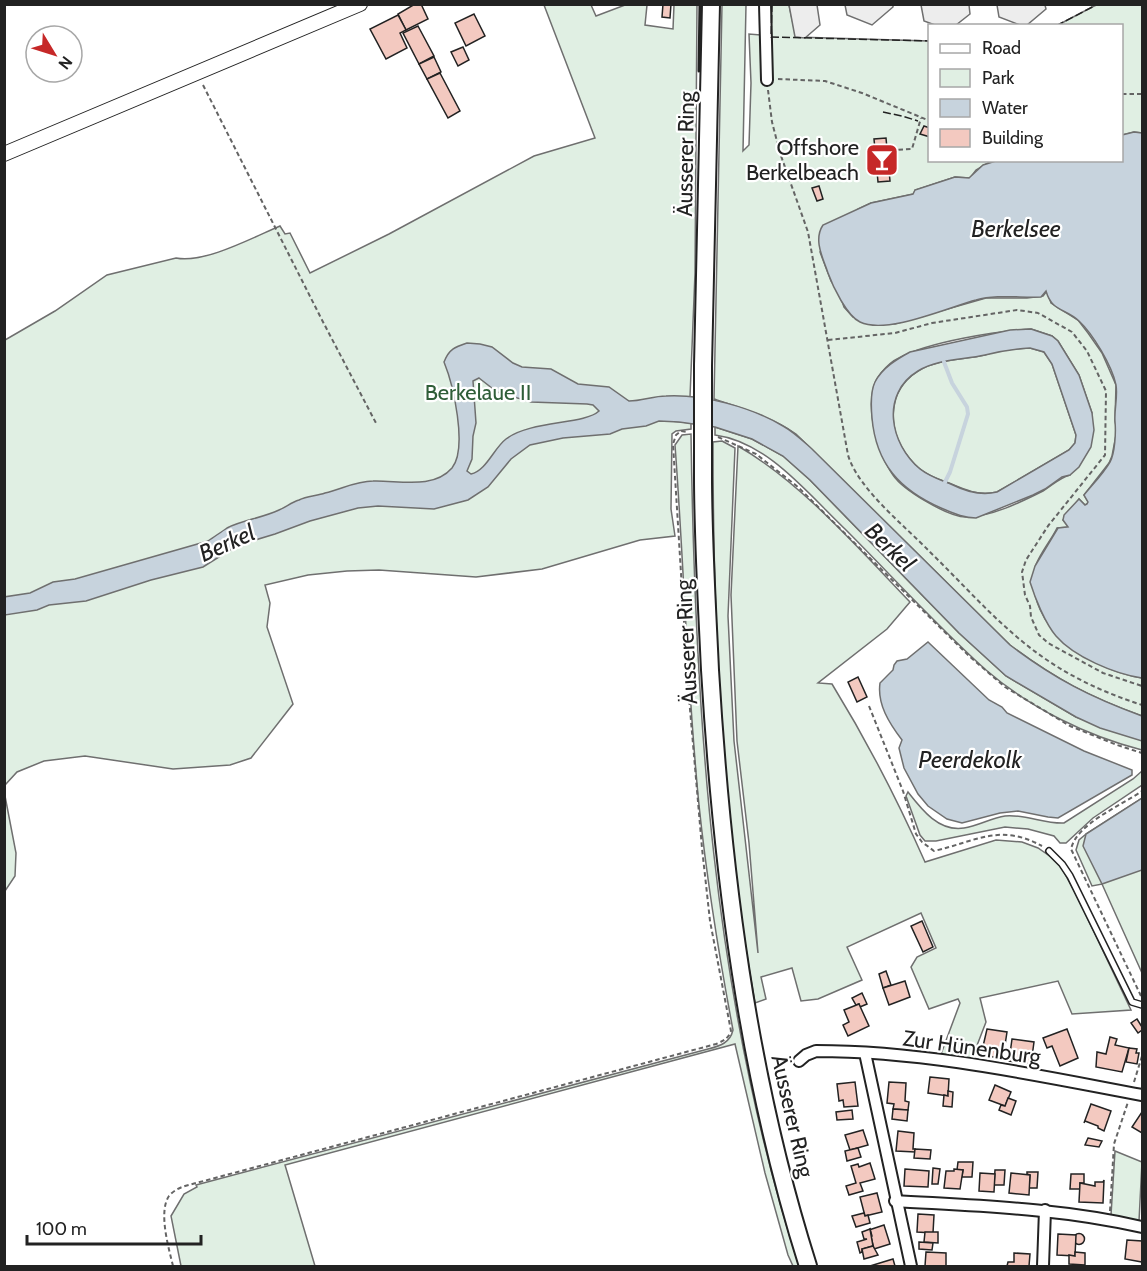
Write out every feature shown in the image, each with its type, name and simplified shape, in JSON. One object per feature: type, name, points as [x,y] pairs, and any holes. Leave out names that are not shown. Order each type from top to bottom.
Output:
[{"type":"main road","name":"Äusserer Ring","points":[[711,4],[703,366],[703,475],[704,547],[713,714],[739,969],[757,1067],[808,1266]]},
{"type":"street","points":[[4,154],[360,4]]},
{"type":"street","points":[[765,4],[768,80]]},
{"type":"street","name":"Zur Hünenburg","points":[[798,1061],[816,1051],[865,1053],[1039,1075],[1137,1094]]},
{"type":"street","points":[[865,1053],[910,1266]]},
{"type":"street","points":[[895,1201],[1045,1210],[1143,1227]]},
{"type":"street","points":[[1044,1266],[1045,1210]]},
{"type":"lane","points":[[1049,851],[1070,876],[1132,1002],[1143,1005]]},
{"type":"path","points":[[198,74],[377,425]]},
{"type":"path","points":[[928,120],[862,93],[825,81],[789,78],[768,80],[769,101],[780,153],[808,232],[848,455],[854,471],[866,487],[995,617],[1027,645],[1084,681],[1118,697],[1143,705]]},
{"type":"path","points":[[1123,94],[1143,94]]},
{"type":"path","points":[[891,150],[912,149],[921,118]]},
{"type":"path","points":[[828,340],[896,333],[932,323],[1017,310],[1038,313],[1072,332],[1087,351],[1106,391],[1105,455],[1048,526],[1026,560],[1023,572],[1025,595],[1039,635],[1048,643],[1103,673],[1143,686]]},
{"type":"path","points":[[173,1266],[165,1228],[165,1209],[170,1195],[185,1185],[726,1040],[730,1031],[710,921],[688,686],[673,444],[676,435],[681,431],[693,433]]},
{"type":"path","points":[[715,436],[756,454],[798,487],[969,656],[1005,687],[1070,726],[1116,745],[1143,753]]},
{"type":"path","points":[[869,706],[903,791],[916,834],[922,842],[934,850],[998,833],[1030,840],[1049,851]]},
{"type":"path","points":[[1143,791],[1084,828],[1073,841],[1071,849],[1143,999]]},
{"type":"path","points":[[1109,1220],[1114,1144],[1137,1094],[1143,1056]]},
{"type":"green space","name":"Berkelaue II","points":[[544,5],[591,5],[596,16],[625,5],[647,5],[645,25],[673,29],[674,5],[697,5],[695,273],[690,397],[680,397],[672,421],[691,423],[691,429],[676,431],[672,434],[671,509],[675,536],[640,540],[542,569],[476,577],[379,570],[347,571],[308,575],[265,585],[270,603],[267,627],[293,704],[251,758],[230,765],[173,769],[85,756],[44,761],[17,772],[5,785],[5,340],[55,311],[107,275],[176,258],[200,257],[243,243],[280,226],[285,234],[290,233],[310,273],[389,234],[534,156],[595,138]]},
{"type":"green space","points":[[722,5],[746,5],[743,151],[749,145],[751,83],[749,34],[771,36],[772,5],[789,5],[796,37],[928,41],[928,162],[994,162],[976,170],[970,178],[955,177],[915,190],[914,194],[871,203],[858,209],[820,252],[844,307],[853,317],[895,324],[986,298],[1027,298],[1043,296],[1047,291],[1051,303],[1078,320],[1102,353],[1116,385],[1117,430],[1112,456],[1084,495],[1087,504],[1085,505],[1079,499],[1063,520],[1069,527],[1057,528],[1042,553],[1035,568],[1034,590],[1040,609],[1051,627],[1083,656],[1103,666],[1142,678],[1142,716],[1073,686],[1042,668],[1010,645],[796,434],[746,410],[714,399]],"holes":[[[1031,329],[1052,336],[1058,341],[1079,375],[1092,413],[1070,475],[1043,491],[1006,508],[966,517],[938,508],[898,481],[881,453],[873,424],[872,395],[875,383],[887,366],[896,359],[927,347],[1000,332]]]},
{"type":"green space","points":[[1096,5],[1142,5],[1142,133],[1123,135],[1123,24],[1060,24]]},
{"type":"green space","points":[[1030,348],[1044,352],[1052,364],[1076,435],[1075,443],[1069,450],[997,492],[990,493],[972,492],[938,479],[918,468],[902,449],[894,425],[895,401],[908,379],[925,367],[942,362],[1002,350]]},
{"type":"green space","points":[[715,427],[752,439],[783,456],[810,480],[959,633],[1006,676],[1076,717],[1142,740],[1142,750],[1080,729],[1021,697],[1003,684],[950,636],[802,486],[770,459],[752,448],[715,435]]},
{"type":"green space","points":[[691,434],[697,644],[714,854],[728,959],[746,1062],[770,1165],[799,1266],[793,1266],[788,1255],[765,1173],[735,1044],[285,1165],[315,1266],[181,1266],[171,1216],[184,1194],[197,1187],[196,1185],[712,1048],[730,1038],[733,1030],[714,918],[699,805],[689,670],[675,445],[682,435]]},
{"type":"green space","points":[[722,441],[735,448],[728,616],[734,741],[758,953],[749,843],[737,741],[731,595],[738,446],[762,461],[807,498],[910,602],[887,629],[818,683],[832,684],[882,772],[925,862],[996,840],[1022,842],[1038,848],[1051,857],[1061,867],[1076,894],[1131,1010],[1072,1014],[1058,981],[980,998],[986,1022],[971,1061],[941,1054],[960,1003],[958,999],[929,1009],[911,967],[917,957],[936,948],[921,913],[847,947],[862,980],[818,999],[801,1001],[792,968],[761,977],[766,999],[755,1003],[735,864],[722,724],[715,583],[713,442]]},
{"type":"green space","points":[[1142,771],[1142,785],[1093,818],[1066,843],[1060,843],[1054,836],[1028,829],[1005,827],[936,841],[925,841],[920,835],[906,796],[908,792],[932,818],[947,827],[964,828],[1005,816],[1064,823]]},
{"type":"green space","points":[[5,796],[16,853],[15,876],[5,891]]},
{"type":"green space","points":[[1142,798],[1142,973],[1102,884],[1092,886],[1076,850],[1079,840],[1086,834]]},
{"type":"green space","points":[[1115,1151],[1142,1162],[1139,1221],[1111,1215]]},
{"type":"shaded area","points":[[789,5],[817,5],[820,25],[805,38],[795,37]]},
{"type":"shaded area","points":[[845,5],[893,5],[893,7],[872,25],[847,15]]},
{"type":"shaded area","points":[[921,5],[969,5],[970,14],[957,24],[932,24],[924,21]]},
{"type":"shaded area","points":[[997,5],[1045,5],[1046,9],[1028,24],[1017,24],[999,17]]},
{"type":"water","name":"Berkelsee","points":[[1142,133],[1142,678],[1120,673],[1096,663],[1064,644],[1048,624],[1030,582],[1035,566],[1058,528],[1068,527],[1063,520],[1064,515],[1079,499],[1085,505],[1087,504],[1084,495],[1110,462],[1113,453],[1116,385],[1106,360],[1090,334],[1074,317],[1055,306],[1046,291],[1041,297],[984,298],[901,323],[872,325],[860,322],[845,308],[837,293],[830,279],[819,243],[823,225],[871,203],[913,194],[915,190],[955,177],[969,178],[983,165],[993,162],[1123,162],[1123,135]]},
{"type":"water","points":[[1031,329],[1052,336],[1058,341],[1079,375],[1092,413],[1094,430],[1091,447],[1079,467],[1070,475],[1062,477],[1045,489],[976,518],[962,516],[926,501],[902,484],[893,474],[885,462],[874,434],[871,409],[872,390],[886,368],[910,352],[1010,330]],"holes":[[[1030,348],[1044,352],[1052,364],[1076,435],[1075,443],[1069,450],[997,492],[985,494],[969,491],[932,476],[910,459],[896,433],[894,406],[898,392],[918,371],[942,362],[1007,350]]]},
{"type":"water","name":"Berkel","points":[[467,343],[492,347],[522,367],[551,369],[578,384],[609,387],[629,401],[666,396],[695,397],[742,408],[783,426],[812,449],[1010,645],[1042,668],[1073,686],[1142,716],[1142,741],[1100,728],[1076,717],[1006,676],[959,633],[810,480],[783,456],[752,439],[715,427],[679,422],[659,421],[610,434],[563,438],[530,445],[511,459],[488,487],[468,500],[434,509],[378,506],[358,508],[310,521],[252,541],[230,550],[203,567],[151,580],[86,601],[49,605],[37,610],[5,615],[4,597],[30,593],[53,582],[75,579],[208,541],[233,525],[273,513],[305,498],[361,482],[425,482],[444,475],[457,459],[459,431],[455,400],[444,362],[450,351]],"holes":[[[479,378],[497,392],[531,402],[593,405],[599,411],[582,419],[542,425],[517,433],[506,439],[481,469],[471,474],[467,471],[472,459],[476,423],[473,381]]]},
{"type":"water","name":"Peerdekolk","points":[[928,642],[989,700],[1002,707],[1007,713],[1084,751],[1132,770],[1132,775],[1058,818],[1018,811],[1000,813],[962,823],[947,819],[928,806],[918,794],[904,768],[899,748],[902,740],[889,720],[880,698],[880,683],[893,670],[897,661],[907,659]]},
{"type":"water","points":[[1142,798],[1142,870],[1102,884],[1083,846],[1086,834]]},
{"type":"building","points":[[415,4],[421,4],[428,19],[406,30],[398,14]]},
{"type":"building","points":[[663,4],[671,4],[670,18],[662,17]]},
{"type":"building","points":[[474,14],[485,36],[466,46],[455,23]]},
{"type":"building","points":[[398,15],[406,30],[400,33],[407,48],[386,59],[370,29]]},
{"type":"building","points":[[418,26],[434,56],[419,64],[403,33]]},
{"type":"building","points":[[463,47],[469,60],[458,66],[451,52]]},
{"type":"building","points":[[434,57],[441,72],[427,79],[419,64]]},
{"type":"building","points":[[440,73],[460,111],[448,118],[427,79]]},
{"type":"building","points":[[924,126],[928,127],[928,136],[920,134]]},
{"type":"building","name":"Offshore Berkelbeach","points":[[886,138],[890,181],[878,182],[874,139]]},
{"type":"building","points":[[819,186],[823,199],[817,201],[812,188]]},
{"type":"building","points":[[858,677],[867,697],[857,702],[848,682]]},
{"type":"building","points":[[922,921],[933,947],[923,952],[911,926]]},
{"type":"building","points":[[886,971],[891,985],[883,988],[879,974]]},
{"type":"building","points":[[905,981],[910,997],[889,1005],[883,988]]},
{"type":"building","points":[[862,993],[867,1004],[860,1007],[852,998]]},
{"type":"building","points":[[859,1004],[869,1026],[848,1036],[843,1025],[849,1022],[844,1010]]},
{"type":"building","points":[[1137,1019],[1142,1027],[1138,1033],[1131,1023]]},
{"type":"building","points":[[987,1029],[1007,1032],[1005,1045],[1001,1045],[999,1058],[981,1055]]},
{"type":"building","points":[[1067,1029],[1078,1058],[1060,1066],[1052,1046],[1047,1048],[1043,1038]]},
{"type":"building","points":[[1110,1037],[1117,1039],[1115,1045],[1129,1048],[1122,1072],[1096,1067],[1097,1052],[1106,1054]]},
{"type":"building","points":[[1012,1039],[1034,1042],[1031,1064],[1009,1061]]},
{"type":"building","points":[[1129,1048],[1137,1049],[1136,1053],[1139,1053],[1137,1064],[1126,1062]]},
{"type":"building","points":[[930,1077],[949,1079],[948,1096],[928,1093]]},
{"type":"building","points":[[855,1082],[858,1106],[844,1107],[843,1100],[839,1101],[837,1084]]},
{"type":"building","points":[[889,1082],[906,1083],[905,1101],[909,1102],[908,1110],[893,1109],[894,1104],[887,1103]]},
{"type":"building","points":[[995,1085],[1011,1092],[1005,1106],[989,1100]]},
{"type":"building","points":[[948,1091],[953,1092],[952,1107],[943,1106],[944,1095],[948,1096]]},
{"type":"building","points":[[1008,1098],[1016,1101],[1011,1115],[999,1110],[1001,1105],[1005,1106]]},
{"type":"building","points":[[1091,1104],[1111,1111],[1104,1131],[1098,1126],[1085,1121],[1084,1123]]},
{"type":"building","points":[[893,1109],[908,1110],[907,1121],[892,1119]]},
{"type":"building","points":[[852,1110],[853,1119],[837,1120],[836,1112]]},
{"type":"building","points":[[1142,1112],[1142,1133],[1132,1127]]},
{"type":"building","points":[[863,1130],[868,1145],[850,1150],[845,1135]]},
{"type":"building","points":[[898,1131],[914,1133],[913,1149],[915,1152],[896,1151]]},
{"type":"building","points":[[1088,1138],[1102,1141],[1099,1147],[1085,1145]]},
{"type":"building","points":[[858,1148],[861,1157],[847,1161],[845,1151]]},
{"type":"building","points":[[915,1149],[931,1150],[930,1159],[914,1158]]},
{"type":"building","points":[[958,1162],[973,1162],[972,1177],[962,1177],[963,1170],[957,1170]]},
{"type":"building","points":[[870,1163],[875,1179],[860,1183],[863,1191],[849,1195],[846,1186],[856,1183],[851,1166],[858,1164],[859,1167]]},
{"type":"building","points":[[933,1168],[940,1169],[938,1184],[932,1184]]},
{"type":"building","points":[[905,1169],[929,1171],[928,1187],[904,1186]]},
{"type":"building","points":[[954,1169],[963,1170],[960,1189],[944,1188],[946,1171],[954,1171]]},
{"type":"building","points":[[995,1170],[1005,1170],[1004,1185],[994,1185]]},
{"type":"building","points":[[1027,1172],[1038,1172],[1037,1188],[1029,1188],[1030,1175]]},
{"type":"building","points":[[980,1173],[995,1174],[994,1192],[979,1191]]},
{"type":"building","points":[[1011,1173],[1030,1175],[1029,1195],[1009,1193]]},
{"type":"building","points":[[1071,1174],[1084,1174],[1084,1183],[1080,1183],[1080,1189],[1070,1189]]},
{"type":"building","points":[[1104,1180],[1103,1203],[1079,1202],[1080,1183],[1095,1186],[1095,1182]]},
{"type":"building","points":[[877,1193],[882,1212],[865,1216],[860,1197]]},
{"type":"building","points":[[864,1213],[865,1216],[868,1215],[870,1223],[856,1227],[852,1216]]},
{"type":"building","points":[[918,1214],[934,1215],[933,1233],[917,1232]]},
{"type":"building","points":[[884,1225],[890,1244],[874,1249],[870,1230]]},
{"type":"building","points":[[870,1229],[873,1246],[862,1249],[860,1253],[857,1242],[867,1239],[864,1239],[862,1232]]},
{"type":"building","points":[[925,1232],[938,1232],[938,1243],[924,1242]]},
{"type":"building","points":[[1079,1233],[1085,1239],[1079,1245],[1073,1239]]},
{"type":"building","points":[[1058,1234],[1076,1235],[1075,1256],[1057,1255]]},
{"type":"building","points":[[1127,1240],[1142,1241],[1142,1262],[1125,1259]]},
{"type":"building","points":[[919,1242],[933,1243],[932,1250],[919,1249]]},
{"type":"building","points":[[873,1246],[878,1255],[864,1259],[862,1249]]},
{"type":"building","points":[[926,1252],[946,1253],[946,1266],[925,1266]]},
{"type":"building","points":[[1075,1252],[1085,1253],[1085,1265],[1069,1264],[1069,1255],[1075,1256]]},
{"type":"building","points":[[1014,1253],[1030,1254],[1029,1266],[1007,1266],[1008,1262],[1014,1262]]},
{"type":"building","points":[[893,1259],[895,1266],[870,1266]]},
{"type":"waterway","points":[[944,362],[952,383],[967,407],[968,414],[945,482]]},
{"type":"fence","points":[[772,4],[771,37],[928,41]]},
{"type":"fence","points":[[1060,24],[1098,4]]},
{"type":"fence","points":[[883,112],[918,121]]},
{"type":"wall","points":[[699,71],[700,4]]},
{"type":"place","name":"Offshore Berkelbeach","points":[[882,160]]}]
